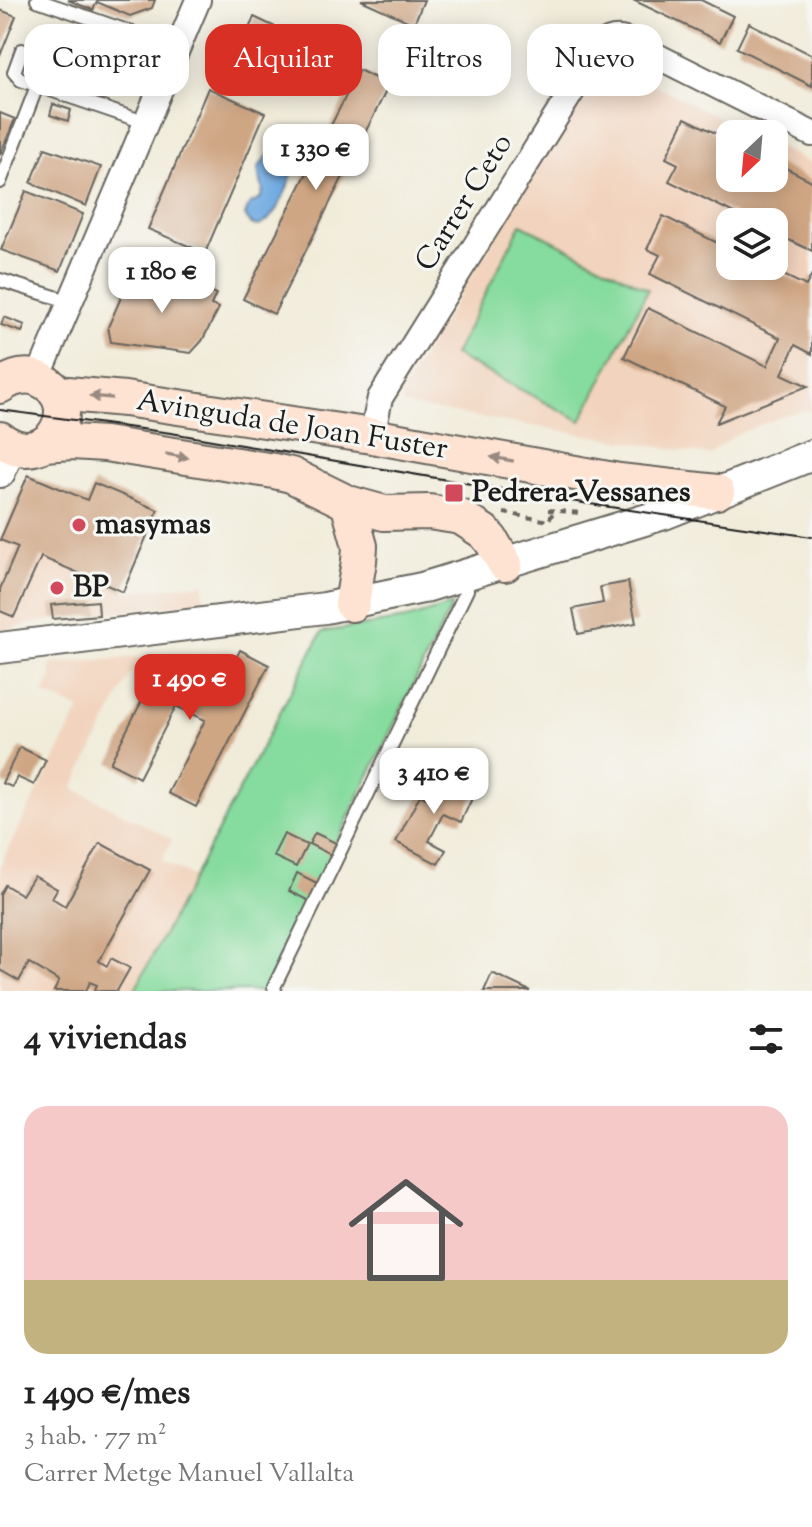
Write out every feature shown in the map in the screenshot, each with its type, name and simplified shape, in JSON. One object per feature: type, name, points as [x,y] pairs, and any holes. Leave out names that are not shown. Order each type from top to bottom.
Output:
[{"type":"main road","name":"Avinguda de Joan Fuster","points":[[0,385],[18,376],[47,386],[372,436],[619,481],[717,492]]},
{"type":"main road","points":[[14,450],[56,433],[62,418],[62,407],[47,386]]},
{"type":"main road","name":"Avinguda de Joan Fuster","points":[[14,450],[72,442],[105,444],[274,471],[291,475],[348,503],[384,513],[429,512],[461,517],[475,524],[491,540],[505,564]]},
{"type":"main road","points":[[348,503],[360,546],[352,604]]},
{"type":"main road","points":[[359,561],[375,537],[391,523],[413,513]]},
{"type":"street","points":[[188,24],[198,0]]},
{"type":"street","name":"Carrer Ceto","points":[[372,436],[380,398],[606,41],[625,40],[812,134]]},
{"type":"street","points":[[47,386],[71,302],[158,96]]},
{"type":"street","points":[[1,650],[352,604],[422,588],[664,514],[812,455]]},
{"type":"lane","points":[[37,0],[107,24]]},
{"type":"lane","points":[[22,50],[14,72],[24,81]]},
{"type":"lane","points":[[0,182],[33,96]]},
{"type":"lane","points":[[67,96],[147,123]]},
{"type":"lane","points":[[0,280],[71,302]]},
{"type":"lane","points":[[275,991],[274,987],[467,590],[467,575]]},
{"type":"path","points":[[505,514],[549,521],[551,510],[583,513]]},
{"type":"shaded area","points":[[663,89],[724,120],[716,120],[716,192],[788,192],[788,152],[812,164],[812,410],[788,414],[735,435],[709,455],[411,406],[402,403],[402,389],[582,96],[663,96]]},
{"type":"shaded area","name":"BP","points":[[0,540],[123,592],[204,584],[203,602],[53,619],[0,631]]},
{"type":"shaded area","points":[[139,657],[73,788],[172,839],[162,861],[193,877],[135,991],[0,991],[0,865],[80,709],[43,694],[51,679],[51,664]]},
{"type":"green space","points":[[521,224],[648,289],[581,421],[454,355]]},
{"type":"green space","points":[[452,605],[264,991],[134,991],[322,632],[406,619]]},
{"type":"water","points":[[278,152],[288,156],[294,164],[288,184],[268,220],[260,225],[252,224],[245,215],[249,205],[260,199],[263,191],[258,170],[266,158]]},
{"type":"building","points":[[68,0],[155,0],[152,8],[130,16],[97,2],[93,10]]},
{"type":"building","points":[[361,0],[424,0],[414,24]]},
{"type":"building","points":[[633,0],[701,0],[733,16],[720,42]]},
{"type":"building","points":[[0,10],[16,16],[0,56]]},
{"type":"building","points":[[254,17],[269,24],[251,24]]},
{"type":"building","points":[[749,23],[812,55],[812,86],[737,48]]},
{"type":"building","points":[[362,72],[378,80],[378,96],[383,96],[274,314],[243,299],[346,96],[362,96]]},
{"type":"building","points":[[205,95],[226,96],[265,113],[205,253],[148,229]]},
{"type":"building","points":[[53,104],[71,110],[68,121],[50,115]]},
{"type":"building","points":[[0,113],[15,119],[0,155]]},
{"type":"building","points":[[685,118],[716,133],[716,192],[788,192],[788,169],[812,181],[812,251],[788,240],[788,208],[724,208],[669,181],[678,164],[666,158]]},
{"type":"building","points":[[45,148],[101,167],[86,206],[31,183]]},
{"type":"building","points":[[26,191],[83,214],[60,271],[1,250]]},
{"type":"building","points":[[663,216],[716,242],[716,280],[788,280],[788,277],[806,286],[812,274],[812,354],[795,345],[782,374],[808,386],[716,423],[725,406],[624,357],[648,308],[767,366],[780,338],[650,274],[660,255],[647,249]]},
{"type":"building","points":[[133,270],[182,292],[189,280],[216,294],[211,305],[219,308],[202,341],[191,353],[111,342],[108,327]]},
{"type":"building","points":[[4,317],[25,325],[22,332],[1,325]]},
{"type":"building","name":"masymas","points":[[28,475],[87,500],[94,483],[158,510],[123,592],[41,557],[14,617],[0,611],[0,589],[18,547],[0,540]]},
{"type":"building","points":[[628,582],[636,623],[578,634],[573,609],[603,603],[600,587]]},
{"type":"building","points":[[98,601],[99,615],[53,619],[51,605]]},
{"type":"building","points":[[240,650],[269,665],[196,807],[168,793],[205,720],[176,706],[139,778],[110,763],[158,669],[200,658],[187,684],[216,699]]},
{"type":"building","points":[[20,747],[46,760],[34,785],[17,777],[12,787],[2,783]]},
{"type":"building","points":[[438,773],[475,792],[461,822],[443,814],[429,841],[446,850],[438,864],[396,842],[420,795],[426,798]]},
{"type":"building","points":[[315,833],[336,843],[331,855],[309,844]]},
{"type":"building","points":[[284,834],[307,845],[296,867],[273,856]]},
{"type":"building","points":[[100,843],[150,870],[99,961],[107,966],[111,958],[130,968],[117,991],[94,991],[97,985],[90,982],[86,991],[54,991],[59,981],[29,963],[19,981],[0,970],[0,894],[5,885],[22,895],[34,876],[57,889],[52,898],[65,906]]},
{"type":"building","points":[[297,873],[319,884],[311,902],[289,891]]},
{"type":"building","points":[[492,973],[530,991],[484,991]]},
{"type":"tram line","points":[[0,410],[171,433],[583,503],[812,537]]},
{"type":"place","name":"Pedrera-Vessanes","points":[[454,493]]},
{"type":"place","name":"masymas","points":[[79,525]]},
{"type":"place","name":"BP","points":[[57,588]]}]
